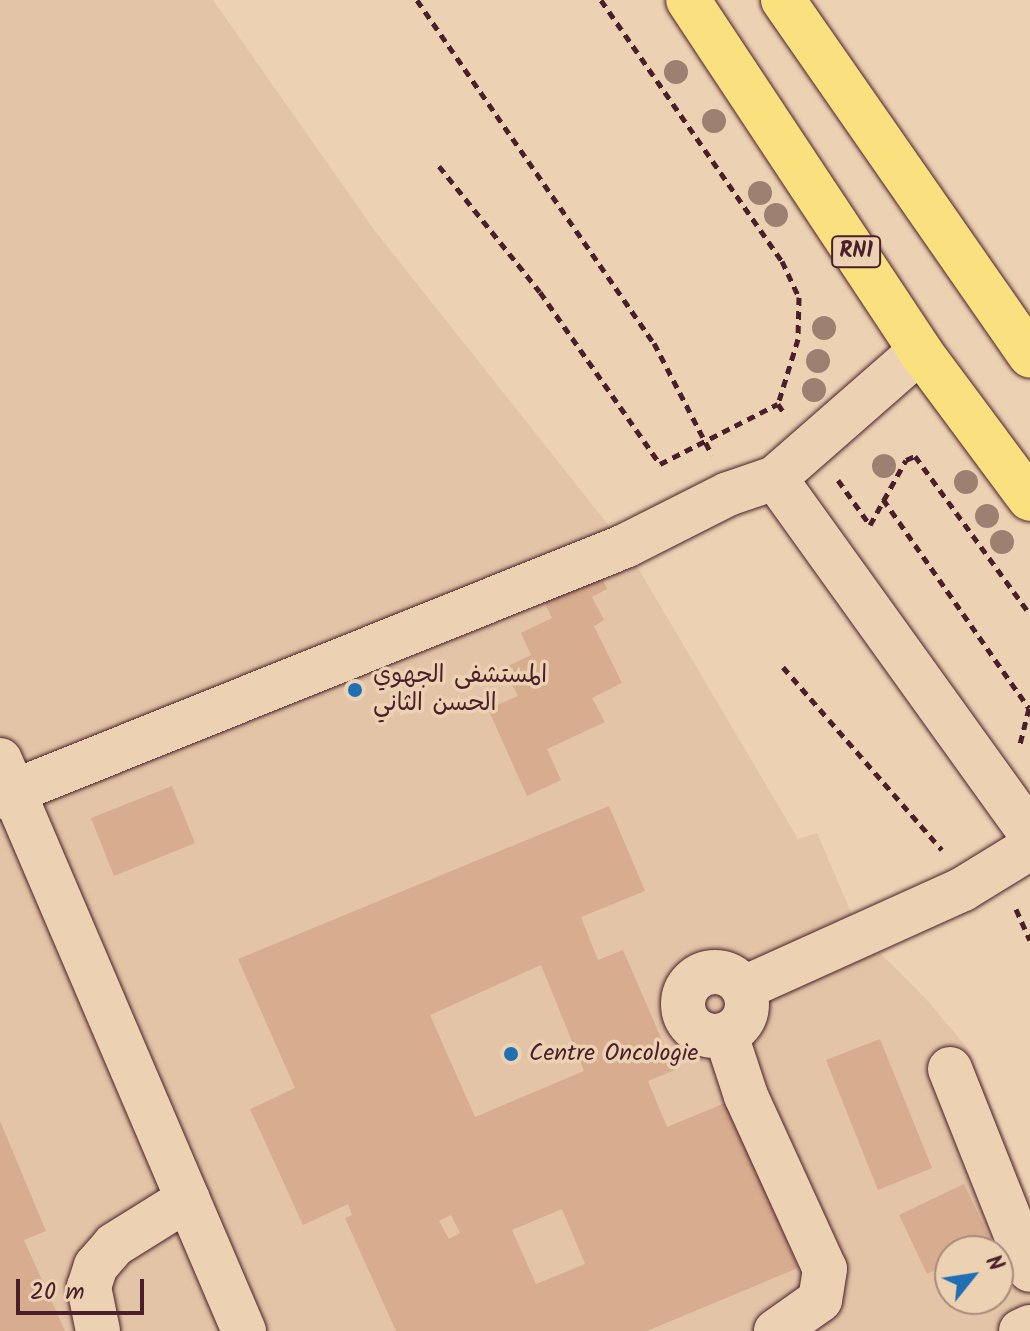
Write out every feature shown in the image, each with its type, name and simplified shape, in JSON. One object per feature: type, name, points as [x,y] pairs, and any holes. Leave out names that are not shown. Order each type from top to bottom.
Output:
[{"type":"highway","name":"RN1","points":[[688,0],[920,351],[1030,499]]},
{"type":"highway","points":[[783,0],[1030,356]]},
{"type":"lane","points":[[244,1331],[4,783],[625,546],[728,494],[775,478],[920,351]]},
{"type":"lane","points":[[775,478],[1030,833]]},
{"type":"lane","points":[[744,988],[963,889],[1030,848]]},
{"type":"lane","points":[[707,972],[728,974],[744,988],[744,1021],[726,1035],[706,1035],[689,1023],[685,993],[707,972]]},
{"type":"lane","points":[[726,1035],[746,1096],[825,1269],[820,1300],[776,1331]]},
{"type":"lane","points":[[950,1069],[1030,1270]]},
{"type":"lane","points":[[98,1331],[89,1287],[96,1266],[114,1245],[188,1199]]},
{"type":"lane","points":[[1021,1331],[1030,1327]]},
{"type":"path","points":[[439,166],[549,304],[660,464],[778,404],[798,339],[799,297],[782,261],[601,0]]},
{"type":"path","points":[[778,404],[870,525],[882,498],[906,460],[915,456],[1030,614]]},
{"type":"path","points":[[882,498],[1029,708],[1019,751]]},
{"type":"path","points":[[783,667],[946,855]]},
{"type":"shaded area","name":"المستشفى الجهوي الحسن الثاني","points":[[0,0],[213,0],[375,231],[625,546],[798,839],[817,833],[860,933],[926,999],[968,1049],[1030,1200],[1030,1331],[0,1331]]},
{"type":"building","points":[[593,559],[607,589],[592,597],[604,620],[594,626],[622,683],[592,698],[605,722],[547,749],[561,780],[527,796],[488,709],[518,696],[504,668],[531,655],[521,633],[552,618],[537,587]]},
{"type":"building","points":[[172,786],[195,843],[114,876],[91,818]]},
{"type":"building","points":[[609,806],[645,891],[581,917],[598,960],[623,950],[675,1070],[648,1081],[667,1127],[730,1101],[798,1268],[647,1331],[396,1331],[345,1218],[352,1215],[348,1204],[303,1225],[250,1109],[295,1088],[238,959]],"holes":[[[541,965],[584,1071],[475,1117],[430,1015]],[[562,1209],[585,1264],[536,1284],[512,1230]],[[451,1215],[460,1233],[449,1239],[439,1221]]]},
{"type":"building","points":[[880,1039],[932,1168],[878,1190],[826,1060]]},
{"type":"building","points":[[0,1121],[46,1231],[24,1240],[65,1331],[0,1331]]},
{"type":"building","points":[[964,1184],[988,1235],[934,1235],[934,1271],[927,1274],[899,1215]]},
{"type":"place","name":"المستشفى الجهوي الحسن الثاني","points":[[355,690]]},
{"type":"place","name":"Centre Oncologie","points":[[511,1054]]}]
